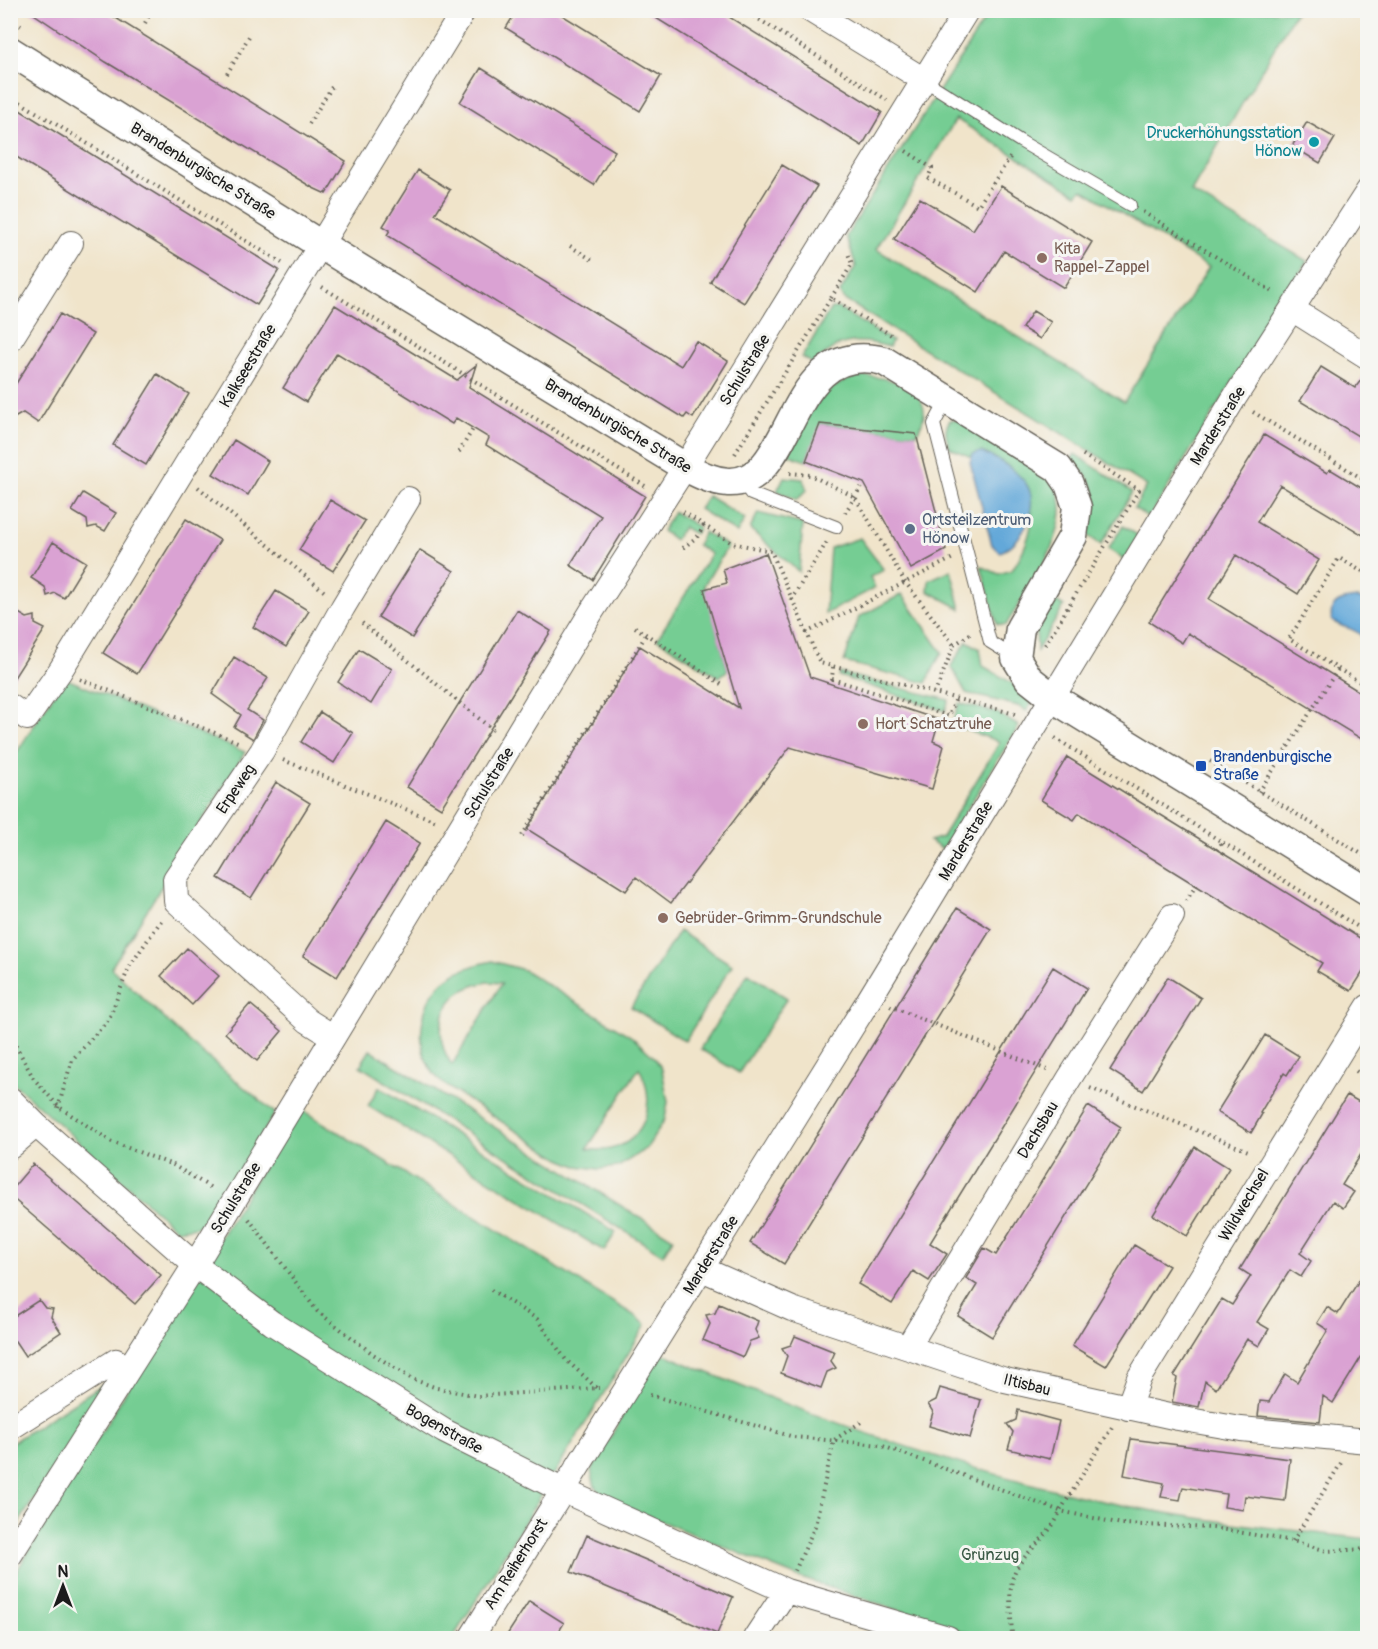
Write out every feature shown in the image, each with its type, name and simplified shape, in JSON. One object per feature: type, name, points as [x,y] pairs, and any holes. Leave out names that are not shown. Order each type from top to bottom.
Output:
[{"type":"street","name":"Kalkseestraße","points":[[19,712],[60,671],[465,10]]},
{"type":"street","points":[[810,10],[924,80]]},
{"type":"street","name":"Schulstraße","points":[[11,1555],[195,1265],[592,611],[685,467],[967,10]]},
{"type":"street","name":"Brandenburgische Straße","points":[[10,51],[321,245],[685,467],[706,478],[730,482],[740,479]]},
{"type":"street","name":"Marderstraße","points":[[562,1490],[702,1269],[1036,727],[1233,400],[1368,191]]},
{"type":"street","points":[[10,340],[71,243]]},
{"type":"street","points":[[1292,309],[1368,357]]},
{"type":"street","points":[[740,479],[762,470],[817,377],[835,364],[853,358],[870,357],[884,361],[1058,468],[1069,484],[1077,507],[1073,536],[1020,628],[1016,658],[1029,679],[1053,698],[1368,892]]},
{"type":"street","name":"Erpeweg","points":[[176,901],[175,879],[262,751],[343,607],[408,499]]},
{"type":"street","points":[[176,901],[308,1021],[332,1036]]},
{"type":"street","name":"Dachsbau","points":[[908,1347],[1069,1079],[1172,916]]},
{"type":"street","name":"Wildwechsel","points":[[1128,1408],[1139,1377],[1368,1007]]},
{"type":"street","name":"Bogenstraße","points":[[10,1099],[36,1125],[195,1265],[272,1323],[444,1431],[562,1490],[786,1591],[948,1638]]},
{"type":"street","points":[[10,1147],[36,1125]]},
{"type":"street","name":"Iltisbau","points":[[702,1269],[792,1309],[1005,1380],[1128,1408],[1241,1429],[1357,1440]]},
{"type":"street","points":[[10,1428],[116,1361],[128,1368]]},
{"type":"street","name":"Am Reiherhorst","points":[[471,1638],[562,1490]]},
{"type":"street","points":[[755,1638],[786,1591]]},
{"type":"lane","points":[[924,80],[1020,141],[1130,205]]},
{"type":"lane","points":[[947,400],[934,424],[990,642],[1016,658]]},
{"type":"lane","points":[[740,479],[751,494],[836,527]]},
{"type":"path","points":[[744,10],[906,111]]},
{"type":"path","points":[[145,23],[150,11]]},
{"type":"path","points":[[227,74],[251,33]]},
{"type":"path","points":[[309,124],[333,85]]},
{"type":"path","points":[[10,96],[732,543],[771,551],[820,663],[1013,713],[1368,933]]},
{"type":"path","points":[[887,140],[932,168],[928,178],[978,206],[1020,141]]},
{"type":"path","points":[[1130,205],[1282,297],[1292,309]]},
{"type":"path","points":[[570,246],[594,261]]},
{"type":"path","points":[[490,400],[494,394]]},
{"type":"path","points":[[1233,400],[1368,482]]},
{"type":"path","points":[[459,452],[473,429]]},
{"type":"path","points":[[782,472],[810,475],[855,497],[904,582],[954,645],[935,693]]},
{"type":"path","points":[[683,548],[698,536],[704,525]]},
{"type":"path","points":[[806,633],[967,550]]},
{"type":"path","points":[[1368,575],[1340,558],[1289,639],[1368,687]]},
{"type":"path","points":[[635,627],[721,684]]},
{"type":"path","points":[[522,836],[646,635]]},
{"type":"path","points":[[832,667],[832,679],[949,716],[956,698]]},
{"type":"path","points":[[1260,791],[1338,669]]},
{"type":"path","points":[[1217,850],[1222,843]]},
{"type":"path","points":[[59,1107],[72,1060],[109,1019],[129,967],[176,901]]},
{"type":"path","points":[[10,1035],[34,1079],[59,1107],[112,1142],[173,1165],[233,1202],[317,1311],[373,1354],[412,1379],[437,1388],[478,1396],[627,1388],[794,1437],[880,1445],[1060,1511],[1122,1524],[1213,1528],[1293,1541],[1327,1551],[1368,1550]]},
{"type":"path","points":[[491,1290],[537,1319],[566,1360],[597,1388]]},
{"type":"path","points":[[1012,1638],[1012,1579],[1032,1548],[1056,1525],[1060,1511],[1116,1420],[1128,1408]]},
{"type":"path","points":[[786,1591],[815,1526],[834,1440],[864,1420]]},
{"type":"path","points":[[1293,1541],[1357,1440]]},
{"type":"green space","points":[[990,11],[1296,11],[1191,192],[1307,261],[1149,518],[1134,508],[1147,486],[843,299],[840,292],[856,266],[846,236]],"holes":[[[956,119],[1077,194],[1082,189],[1209,267],[1124,402],[876,249]]]},
{"type":"green space","points":[[831,308],[838,308],[892,341],[889,347],[868,342],[848,342],[831,350],[815,365],[802,357]]},
{"type":"green space","points":[[859,376],[899,383],[919,397],[924,407],[923,420],[916,434],[821,424],[806,461],[787,454],[807,417],[823,396],[845,381]]},
{"type":"green space","points":[[957,419],[1034,465],[1057,489],[1061,507],[1058,528],[1051,549],[1006,625],[997,624],[981,566],[999,574],[1012,570],[1029,535],[1032,518],[1031,501],[1016,473],[1001,461],[981,452],[971,457],[950,448],[946,437],[946,427],[950,420]]},
{"type":"green space","points":[[1075,454],[1132,492],[1101,545],[1087,535],[1094,513],[1095,494],[1087,477],[1071,460]]},
{"type":"green space","points":[[784,477],[803,479],[807,490],[797,500],[777,491]]},
{"type":"green space","points":[[708,496],[745,519],[737,533],[699,509]]},
{"type":"green space","points":[[674,512],[699,527],[695,534],[683,527],[675,540],[662,531]]},
{"type":"green space","points":[[758,513],[803,524],[799,572],[750,529]]},
{"type":"green space","points":[[1123,526],[1139,536],[1125,560],[1108,549]]},
{"type":"green space","points":[[704,532],[728,546],[704,585],[728,670],[719,677],[657,639],[711,554],[697,545]]},
{"type":"green space","points":[[860,538],[884,570],[870,577],[875,588],[825,614],[830,548]]},
{"type":"green space","points":[[951,570],[961,609],[928,591],[929,580]]},
{"type":"green space","points":[[902,594],[942,652],[926,683],[844,662],[859,617]]},
{"type":"green space","points":[[1050,597],[1064,606],[1037,651],[1036,629]]},
{"type":"green space","points":[[967,641],[980,649],[983,666],[1027,692],[1032,703],[1027,711],[1018,706],[966,693],[951,666]]},
{"type":"green space","points":[[840,673],[949,700],[945,711],[839,676]]},
{"type":"green space","points":[[64,678],[245,752],[111,968],[188,1041],[275,1113],[211,1216],[197,1227],[177,1230],[11,1081],[10,763]]},
{"type":"green space","points":[[959,703],[997,713],[1019,726],[942,849],[929,841],[942,837],[1000,742],[952,725]]},
{"type":"green space","points":[[679,931],[732,965],[685,1041],[631,1007]]},
{"type":"green space","points":[[492,961],[524,970],[632,1037],[654,1057],[662,1069],[668,1102],[665,1119],[647,1148],[618,1167],[599,1169],[577,1166],[560,1159],[449,1088],[435,1076],[425,1057],[422,1045],[426,1007],[439,985],[449,977],[464,969]],"holes":[[[488,982],[502,983],[452,1065],[443,1047],[441,1036],[443,1016],[453,999],[464,990]],[[639,1068],[648,1099],[641,1127],[632,1138],[620,1146],[605,1150],[587,1149]]]},
{"type":"green space","points":[[748,973],[787,998],[739,1073],[700,1049]]},
{"type":"green space","points":[[370,1050],[673,1238],[663,1255],[360,1066]]},
{"type":"green space","points":[[379,1087],[616,1232],[604,1251],[368,1106]]},
{"type":"green space","points":[[299,1108],[637,1317],[646,1325],[453,1638],[11,1638],[10,1582]]},
{"type":"green space","name":"Grünzug","points":[[659,1352],[814,1415],[919,1451],[1026,1482],[1115,1504],[1223,1522],[1367,1539],[1367,1638],[983,1638],[798,1577],[604,1498],[595,1487],[591,1471]]},
{"type":"green space","points":[[111,1379],[11,1535],[11,1443]]},
{"type":"water","points":[[981,452],[1013,470],[1027,485],[1030,494],[1030,514],[1027,524],[1015,542],[1000,552],[992,545],[970,462],[973,454]]},
{"type":"water","points":[[1358,598],[1367,601],[1367,648],[1357,632],[1332,621],[1334,606],[1347,599]]},
{"type":"building","points":[[28,10],[103,10],[346,161],[326,194],[313,188],[106,62]]},
{"type":"building","points":[[517,10],[554,10],[661,76],[640,111],[506,28]]},
{"type":"building","points":[[643,10],[718,10],[882,112],[862,146]]},
{"type":"building","points":[[481,68],[615,151],[594,185],[460,102]]},
{"type":"building","points":[[10,104],[279,270],[257,305],[10,153]]},
{"type":"building","name":"Druckerhöhungsstation Hönow","points":[[1307,122],[1335,138],[1320,163],[1292,146]]},
{"type":"building","points":[[782,165],[817,186],[744,303],[710,282]]},
{"type":"building","points":[[418,170],[450,190],[435,214],[681,366],[696,341],[728,361],[693,418],[687,414],[684,418],[387,235],[390,230],[383,226]]},
{"type":"building","points":[[1001,186],[1092,242],[1064,288],[1004,251],[978,292],[894,239],[920,198],[973,230]]},
{"type":"building","points":[[335,305],[457,380],[476,365],[469,387],[645,496],[593,580],[570,565],[601,516],[486,445],[489,438],[456,418],[452,424],[337,353],[306,402],[283,388]]},
{"type":"building","points":[[1033,311],[1051,322],[1040,339],[1022,328]]},
{"type":"building","points":[[60,314],[93,334],[38,423],[23,413],[14,418],[10,393]]},
{"type":"building","points":[[1321,367],[1355,388],[1368,371],[1368,442],[1300,401]]},
{"type":"building","points":[[157,374],[189,394],[146,465],[113,445]]},
{"type":"building","points":[[820,424],[916,434],[946,550],[911,569],[864,483],[806,461]]},
{"type":"building","points":[[1264,435],[1327,473],[1330,469],[1368,492],[1368,538],[1280,485],[1257,522],[1319,560],[1298,594],[1236,555],[1209,599],[1368,697],[1368,743],[1188,633],[1182,643],[1149,622]]},
{"type":"building","points":[[234,440],[268,461],[248,495],[213,474]]},
{"type":"building","points":[[83,493],[116,513],[105,531],[96,526],[88,528],[87,520],[72,511]]},
{"type":"building","points":[[330,500],[365,521],[333,571],[299,550]]},
{"type":"building","points":[[186,519],[220,540],[137,674],[103,653]]},
{"type":"building","points":[[53,542],[86,562],[64,598],[55,593],[47,596],[45,587],[31,578]]},
{"type":"building","points":[[420,550],[454,571],[412,638],[378,617]]},
{"type":"building","points":[[766,553],[810,677],[939,720],[933,741],[944,746],[932,789],[790,747],[671,903],[636,877],[626,891],[527,829],[640,646],[739,708],[704,589],[727,583],[723,569]]},
{"type":"building","points":[[276,591],[309,611],[286,647],[253,627]]},
{"type":"building","points":[[10,608],[27,618],[35,616],[35,624],[45,629],[10,684]]},
{"type":"building","points":[[517,610],[551,631],[441,808],[407,787]]},
{"type":"building","points":[[359,649],[392,669],[371,704],[338,682]]},
{"type":"building","points":[[234,657],[268,678],[247,710],[263,720],[253,739],[234,727],[241,715],[212,694]]},
{"type":"building","points":[[320,712],[353,733],[334,763],[301,742]]},
{"type":"building","points":[[1067,757],[1368,943],[1368,964],[1351,991],[1317,971],[1322,963],[1079,813],[1074,820],[1041,800]]},
{"type":"building","points":[[276,782],[310,803],[251,898],[218,878]]},
{"type":"building","points":[[386,822],[420,843],[337,977],[303,956]]},
{"type":"building","points":[[957,908],[991,929],[784,1264],[750,1243]]},
{"type":"building","points":[[187,948],[219,976],[192,1005],[161,976]]},
{"type":"building","points":[[1053,967],[1087,988],[930,1243],[947,1254],[929,1281],[913,1271],[892,1304],[858,1284]]},
{"type":"building","points":[[1168,977],[1201,998],[1143,1091],[1110,1070]]},
{"type":"building","points":[[250,1004],[282,1031],[257,1061],[225,1033]]},
{"type":"building","points":[[1265,1035],[1299,1056],[1287,1075],[1284,1073],[1251,1133],[1217,1112]]},
{"type":"building","points":[[1347,1095],[1368,1107],[1368,1143],[1342,1185],[1354,1192],[1343,1208],[1333,1201],[1300,1253],[1311,1261],[1301,1277],[1290,1270],[1257,1322],[1269,1329],[1259,1346],[1247,1339],[1216,1389],[1205,1381],[1199,1407],[1172,1402],[1177,1378],[1174,1376],[1222,1299],[1232,1305],[1251,1276],[1240,1269]]},
{"type":"building","points":[[1088,1106],[1121,1127],[992,1337],[958,1316],[977,1285],[966,1278],[984,1248],[996,1255]]},
{"type":"building","points":[[1195,1147],[1229,1168],[1187,1236],[1153,1215]]},
{"type":"building","points":[[33,1164],[161,1275],[135,1304],[10,1196],[10,1191]]},
{"type":"building","points":[[1134,1245],[1169,1266],[1106,1366],[1072,1346]]},
{"type":"building","points":[[1368,1266],[1368,1346],[1333,1403],[1323,1396],[1320,1422],[1258,1416],[1260,1401],[1269,1402],[1285,1374],[1297,1382],[1328,1330],[1317,1323],[1327,1307],[1338,1314]]},
{"type":"building","points":[[39,1300],[45,1308],[53,1309],[51,1317],[61,1332],[25,1356],[15,1341],[10,1340],[10,1319]]},
{"type":"building","points":[[719,1304],[758,1321],[755,1330],[759,1338],[750,1341],[743,1357],[703,1340],[710,1324],[706,1315],[715,1313]]},
{"type":"building","points":[[795,1336],[835,1352],[831,1361],[836,1368],[827,1372],[821,1388],[781,1373],[787,1356],[782,1348],[791,1345]]},
{"type":"building","points":[[940,1388],[981,1400],[970,1438],[929,1426],[933,1412],[928,1404],[936,1400]]},
{"type":"building","points":[[1018,1410],[1059,1421],[1050,1459],[1008,1449],[1013,1432],[1007,1424],[1016,1420]]},
{"type":"building","points":[[1131,1439],[1290,1459],[1285,1501],[1245,1496],[1243,1510],[1224,1507],[1226,1494],[1183,1487],[1180,1500],[1161,1497],[1164,1483],[1124,1475]]},
{"type":"building","points":[[587,1535],[733,1597],[717,1634],[571,1572]]},
{"type":"building","points":[[529,1601],[564,1623],[555,1638],[505,1638]]},
{"type":"place","name":"Druckerhöhungsstation Hönow","points":[[1314,142]]},
{"type":"place","name":"Kita Rappel-Zappel","points":[[1042,258]]},
{"type":"place","name":"Ortsteilzentrum Hönow","points":[[910,529]]},
{"type":"place","name":"Hort Schatztruhe","points":[[863,724]]},
{"type":"place","name":"Brandenburgische Straße","points":[[1201,766]]},
{"type":"place","name":"Gebrüder-Grimm-Grundschule","points":[[663,918]]}]
